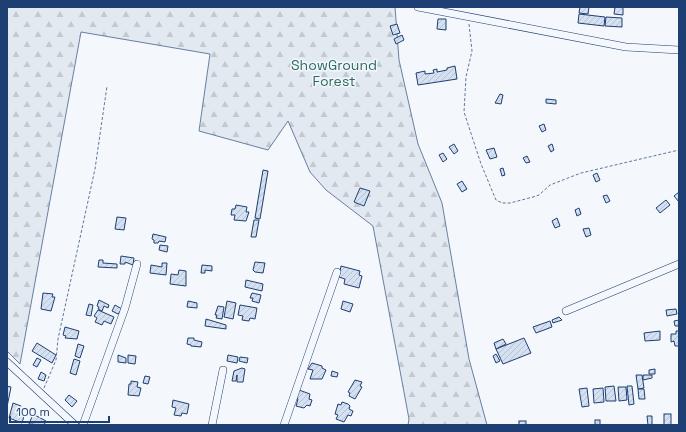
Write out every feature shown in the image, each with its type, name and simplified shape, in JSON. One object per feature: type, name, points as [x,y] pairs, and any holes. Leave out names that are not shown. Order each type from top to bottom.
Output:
[{"type":"street","points":[[418,7],[626,47],[679,50]]},
{"type":"street","points":[[83,425],[126,308],[137,264]]},
{"type":"street","points":[[566,311],[679,264]]},
{"type":"street","points":[[284,425],[337,272]]},
{"type":"street","points":[[7,362],[75,425]]},
{"type":"street","points":[[212,425],[223,370]]},
{"type":"path","points":[[465,16],[470,25],[473,42],[471,62],[466,77],[464,112],[481,164],[496,200],[510,203],[533,197],[539,195],[550,185],[581,173],[679,150]]},
{"type":"path","points":[[42,394],[56,360],[58,339],[95,169],[107,86]]},
{"type":"green space","name":"ShowGround Forest","points":[[7,7],[395,7],[399,60],[418,144],[442,203],[469,359],[487,425],[408,425],[409,419],[373,226],[326,190],[310,172],[288,121],[268,150],[199,131],[210,54],[81,32],[20,364],[7,351]]},
{"type":"building","points":[[580,7],[589,7],[588,14],[579,13]]},
{"type":"building","points":[[615,7],[623,7],[623,15],[614,14]]},
{"type":"building","points":[[579,14],[605,17],[604,26],[578,23]]},
{"type":"building","points":[[606,17],[622,18],[622,27],[605,26]]},
{"type":"building","points":[[438,19],[446,19],[446,30],[437,29]]},
{"type":"building","points":[[397,24],[400,33],[393,35],[390,26]]},
{"type":"building","points":[[402,35],[404,40],[396,44],[394,39]]},
{"type":"building","points":[[455,66],[457,79],[418,85],[416,73],[425,71],[425,74],[434,73],[433,70],[437,69],[437,72],[447,70],[447,68]]},
{"type":"building","points":[[500,94],[503,95],[501,104],[495,103]]},
{"type":"building","points":[[546,99],[556,100],[556,104],[546,103]]},
{"type":"building","points":[[544,124],[546,130],[542,132],[539,126]]},
{"type":"building","points":[[454,144],[458,151],[454,154],[449,147]]},
{"type":"building","points":[[552,144],[554,150],[551,152],[548,146]]},
{"type":"building","points":[[494,148],[497,157],[490,159],[486,150]]},
{"type":"building","points":[[443,153],[447,159],[443,162],[439,155]]},
{"type":"building","points":[[527,156],[530,162],[526,163],[523,158]]},
{"type":"building","points":[[503,168],[505,175],[502,176],[500,169]]},
{"type":"building","points":[[263,170],[268,171],[260,219],[255,218]]},
{"type":"building","points":[[597,173],[600,180],[596,182],[593,175]]},
{"type":"building","points":[[462,181],[467,189],[462,192],[457,184]]},
{"type":"building","points":[[360,188],[370,191],[364,206],[354,202]]},
{"type":"building","points":[[679,192],[679,202],[674,196]]},
{"type":"building","points":[[607,195],[610,201],[606,203],[603,196]]},
{"type":"building","points":[[666,200],[670,205],[660,213],[656,208]]},
{"type":"building","points":[[236,205],[247,207],[246,212],[249,212],[246,221],[234,220],[235,215],[231,215],[232,209],[235,209]]},
{"type":"building","points":[[579,208],[581,214],[577,216],[575,210]]},
{"type":"building","points":[[117,217],[126,218],[124,230],[115,229]]},
{"type":"building","points":[[557,218],[560,226],[555,228],[552,221]]},
{"type":"building","points":[[254,220],[259,220],[256,237],[251,237]]},
{"type":"building","points":[[589,228],[591,235],[586,237],[583,229]]},
{"type":"building","points":[[153,234],[166,237],[165,242],[159,241],[158,243],[154,243],[154,240],[152,239]]},
{"type":"building","points":[[160,245],[168,246],[167,252],[159,250]]},
{"type":"building","points":[[121,256],[134,258],[133,265],[125,262],[125,264],[120,264]]},
{"type":"building","points":[[99,260],[103,260],[103,263],[117,264],[117,268],[98,267]]},
{"type":"building","points":[[255,262],[265,263],[263,273],[255,272],[253,270]]},
{"type":"building","points":[[162,263],[167,263],[166,275],[150,273],[151,265],[162,267]]},
{"type":"building","points":[[202,265],[212,266],[212,271],[205,270],[205,273],[201,273]]},
{"type":"building","points":[[341,266],[360,271],[359,275],[362,276],[359,288],[344,284],[345,279],[339,277]]},
{"type":"building","points":[[179,270],[186,271],[186,286],[170,284],[171,274],[178,275]]},
{"type":"building","points":[[246,280],[263,284],[262,291],[245,287]]},
{"type":"building","points":[[43,293],[53,294],[52,297],[55,297],[51,311],[41,309]]},
{"type":"building","points":[[252,293],[261,295],[259,303],[252,301],[253,298],[250,298]]},
{"type":"building","points":[[99,300],[109,305],[108,308],[104,306],[102,311],[98,309],[99,307],[97,306]]},
{"type":"building","points":[[188,301],[197,303],[197,308],[187,307]]},
{"type":"building","points":[[227,301],[236,303],[233,319],[224,317]]},
{"type":"building","points":[[343,301],[353,304],[350,312],[341,309]]},
{"type":"building","points":[[89,304],[93,305],[91,316],[86,315]]},
{"type":"building","points":[[115,305],[122,309],[118,314],[112,311]]},
{"type":"building","points":[[240,305],[257,308],[255,319],[250,318],[249,321],[242,320],[243,316],[238,315]]},
{"type":"building","points":[[218,306],[224,307],[222,319],[216,318],[217,315],[215,315]]},
{"type":"building","points":[[676,309],[677,314],[667,316],[666,310]]},
{"type":"building","points":[[98,310],[114,317],[111,324],[104,321],[102,325],[95,322],[97,318],[94,316]]},
{"type":"building","points":[[559,317],[562,320],[553,323],[552,320]]},
{"type":"building","points":[[206,319],[226,325],[226,329],[205,326]]},
{"type":"building","points":[[679,320],[679,326],[675,326],[674,321]]},
{"type":"building","points":[[550,321],[552,327],[536,333],[533,327]]},
{"type":"building","points":[[65,327],[79,331],[77,339],[65,338],[66,336],[63,335]]},
{"type":"building","points":[[660,331],[660,340],[645,341],[644,333]]},
{"type":"building","points":[[676,331],[679,331],[679,346],[675,346],[674,341],[671,342],[671,334],[676,334]]},
{"type":"building","points":[[188,338],[194,338],[194,340],[202,342],[201,347],[187,344]]},
{"type":"building","points":[[524,338],[531,353],[503,364],[496,349]]},
{"type":"building","points":[[503,339],[506,344],[496,349],[494,343]]},
{"type":"building","points":[[37,343],[56,355],[52,363],[32,351]]},
{"type":"building","points":[[78,344],[84,346],[80,358],[75,356]]},
{"type":"building","points":[[496,354],[500,361],[496,363],[493,356]]},
{"type":"building","points":[[118,355],[126,358],[126,363],[118,362]]},
{"type":"building","points":[[128,355],[136,356],[135,364],[128,363]]},
{"type":"building","points":[[228,355],[238,357],[237,363],[227,361]]},
{"type":"building","points":[[240,357],[248,358],[247,363],[239,361]]},
{"type":"building","points":[[37,358],[41,360],[37,367],[33,365]]},
{"type":"building","points":[[74,359],[80,361],[76,375],[70,373]]},
{"type":"building","points":[[312,363],[322,366],[322,368],[326,370],[322,379],[310,379],[313,370],[308,369]]},
{"type":"building","points":[[242,368],[245,369],[243,382],[237,382],[237,375],[236,381],[232,381],[234,371]]},
{"type":"building","points":[[655,369],[655,374],[649,374],[649,370]]},
{"type":"building","points":[[332,371],[338,373],[337,377],[331,376]]},
{"type":"building","points":[[41,372],[46,375],[44,381],[38,379]]},
{"type":"building","points":[[636,375],[642,375],[644,388],[638,389]]},
{"type":"building","points":[[643,375],[652,375],[652,378],[643,380]]},
{"type":"building","points":[[145,376],[150,377],[148,384],[143,383]]},
{"type":"building","points":[[355,380],[362,382],[360,386],[362,387],[355,399],[349,396],[350,393],[348,392]]},
{"type":"building","points":[[131,381],[138,382],[137,387],[141,388],[139,396],[128,395],[129,384],[131,384]]},
{"type":"building","points":[[7,386],[11,387],[7,407]]},
{"type":"building","points":[[614,386],[616,401],[606,401],[605,387]]},
{"type":"building","points":[[627,386],[632,386],[634,404],[629,405]]},
{"type":"building","points":[[618,387],[626,387],[627,400],[619,401]]},
{"type":"building","points":[[587,388],[589,406],[582,407],[579,389]]},
{"type":"building","points":[[603,388],[604,402],[594,403],[593,389]]},
{"type":"building","points":[[638,389],[644,389],[645,399],[639,399]]},
{"type":"building","points":[[299,390],[310,394],[309,399],[312,400],[310,406],[307,405],[304,408],[296,406],[298,399],[296,398]]},
{"type":"building","points":[[69,395],[77,401],[72,407],[65,400]]},
{"type":"building","points":[[173,400],[189,404],[187,414],[182,413],[181,416],[174,415],[176,408],[172,407]]},
{"type":"building","points":[[342,402],[348,404],[350,406],[349,409],[353,411],[351,416],[348,415],[344,422],[336,419],[338,415],[335,414],[338,404],[341,405]]},
{"type":"building","points":[[13,403],[21,406],[18,414],[24,416],[22,423],[9,418]]},
{"type":"building","points":[[33,414],[46,421],[44,425],[29,424]]},
{"type":"building","points":[[664,414],[671,414],[671,425],[664,425]]},
{"type":"building","points":[[647,416],[652,416],[652,425],[648,425]]},
{"type":"building","points":[[595,420],[600,420],[600,425],[595,425]]},
{"type":"building","points":[[519,421],[526,421],[526,425],[519,425]]}]
